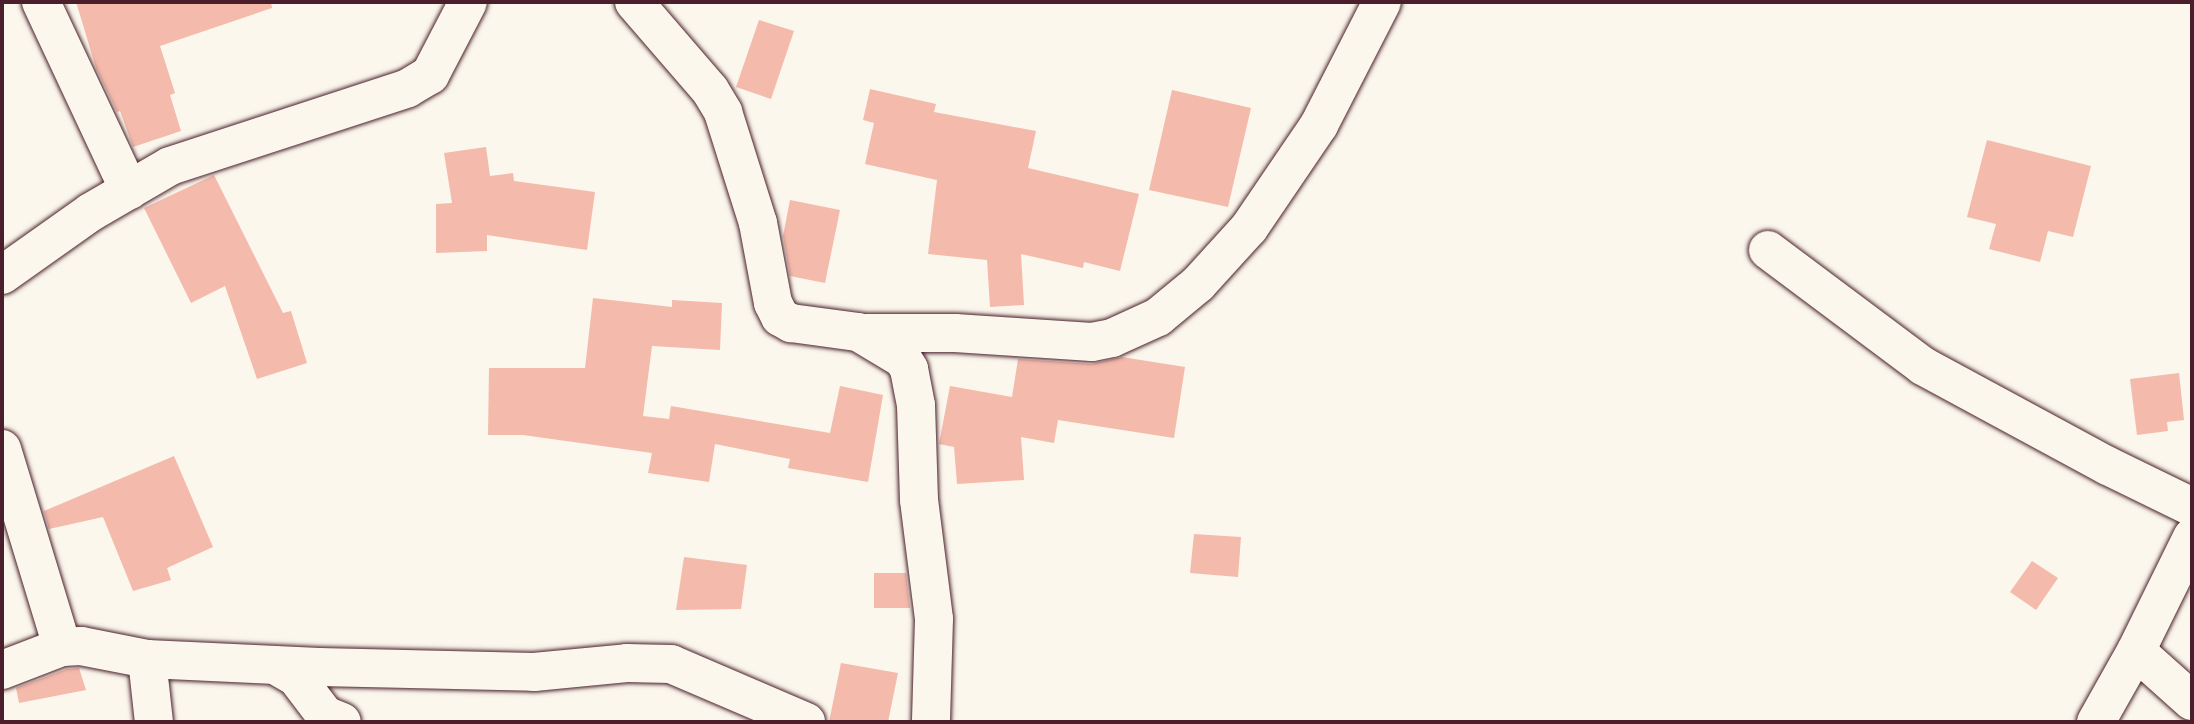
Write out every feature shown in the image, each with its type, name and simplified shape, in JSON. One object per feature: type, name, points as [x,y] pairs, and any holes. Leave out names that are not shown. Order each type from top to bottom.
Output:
[{"type":"street","points":[[41,2],[129,190]]},
{"type":"street","points":[[2,275],[170,166],[408,88],[430,75],[468,2]]},
{"type":"street","points":[[634,2],[710,90],[723,112],[758,223],[773,303],[780,317],[791,323],[858,332],[955,333],[1092,342],[1112,338],[1158,317],[1198,284],[1249,228],[1319,125],[1382,2]]},
{"type":"street","points":[[1768,250],[1923,366],[2108,466],[2192,507]]},
{"type":"street","points":[[858,332],[903,359],[912,381],[919,500],[934,619],[931,722]]},
{"type":"street","points":[[2,449],[62,647]]},
{"type":"street","points":[[2096,722],[2136,651],[2192,537]]},
{"type":"street","points":[[2,670],[62,647],[101,647],[147,659],[275,665],[534,672],[627,663],[671,664],[806,722]]},
{"type":"street","points":[[2136,651],[2192,701]]},
{"type":"street","points":[[147,659],[154,722]]},
{"type":"street","points":[[275,665],[296,677],[325,715],[342,722]]},
{"type":"building","points":[[76,2],[271,2],[272,8],[160,46],[175,93],[170,95],[181,131],[133,147],[120,111],[117,112],[96,68]]},
{"type":"building","points":[[759,20],[794,31],[771,99],[736,87]]},
{"type":"building","points":[[870,89],[936,104],[934,112],[1036,131],[1028,168],[1139,194],[1120,271],[1084,262],[1083,268],[1021,254],[1024,305],[990,307],[987,260],[928,254],[937,180],[865,164],[874,123],[863,120]]},
{"type":"building","points":[[1172,90],[1251,108],[1228,207],[1149,190]]},
{"type":"building","points":[[1987,140],[2091,166],[2073,237],[2048,231],[2040,262],[1989,249],[1996,224],[1967,217]]},
{"type":"building","points":[[486,147],[490,176],[513,173],[514,181],[595,192],[587,250],[487,235],[487,251],[436,253],[436,204],[452,203],[444,153]]},
{"type":"building","points":[[214,175],[283,313],[291,311],[307,363],[257,379],[225,286],[191,303],[144,208]]},
{"type":"building","points":[[790,200],[840,210],[825,283],[790,276],[783,236]]},
{"type":"building","points":[[593,298],[672,307],[672,300],[722,303],[720,350],[652,346],[643,416],[669,419],[671,406],[830,433],[840,386],[883,395],[868,482],[788,468],[790,459],[715,444],[709,482],[648,473],[652,453],[523,435],[488,435],[489,368],[585,368]]},
{"type":"building","points":[[1122,357],[1185,367],[1174,438],[1058,420],[1054,443],[1021,437],[1024,480],[957,484],[954,447],[939,444],[950,386],[1012,397],[1018,359],[1091,364]]},
{"type":"building","points":[[2179,373],[2184,420],[2167,422],[2168,431],[2137,435],[2130,379]]},
{"type":"building","points":[[174,456],[213,547],[167,568],[171,580],[133,591],[103,517],[49,529],[44,511]]},
{"type":"building","points":[[1194,534],[1241,537],[1238,577],[1190,573]]},
{"type":"building","points":[[684,557],[747,565],[741,609],[676,610]]},
{"type":"building","points":[[2032,561],[2058,578],[2036,610],[2010,592]]},
{"type":"building","points":[[874,573],[906,573],[910,608],[874,608]]},
{"type":"building","points":[[841,663],[898,673],[888,722],[829,722]]},
{"type":"building","points":[[79,668],[86,690],[19,703],[16,688],[67,669]]}]
